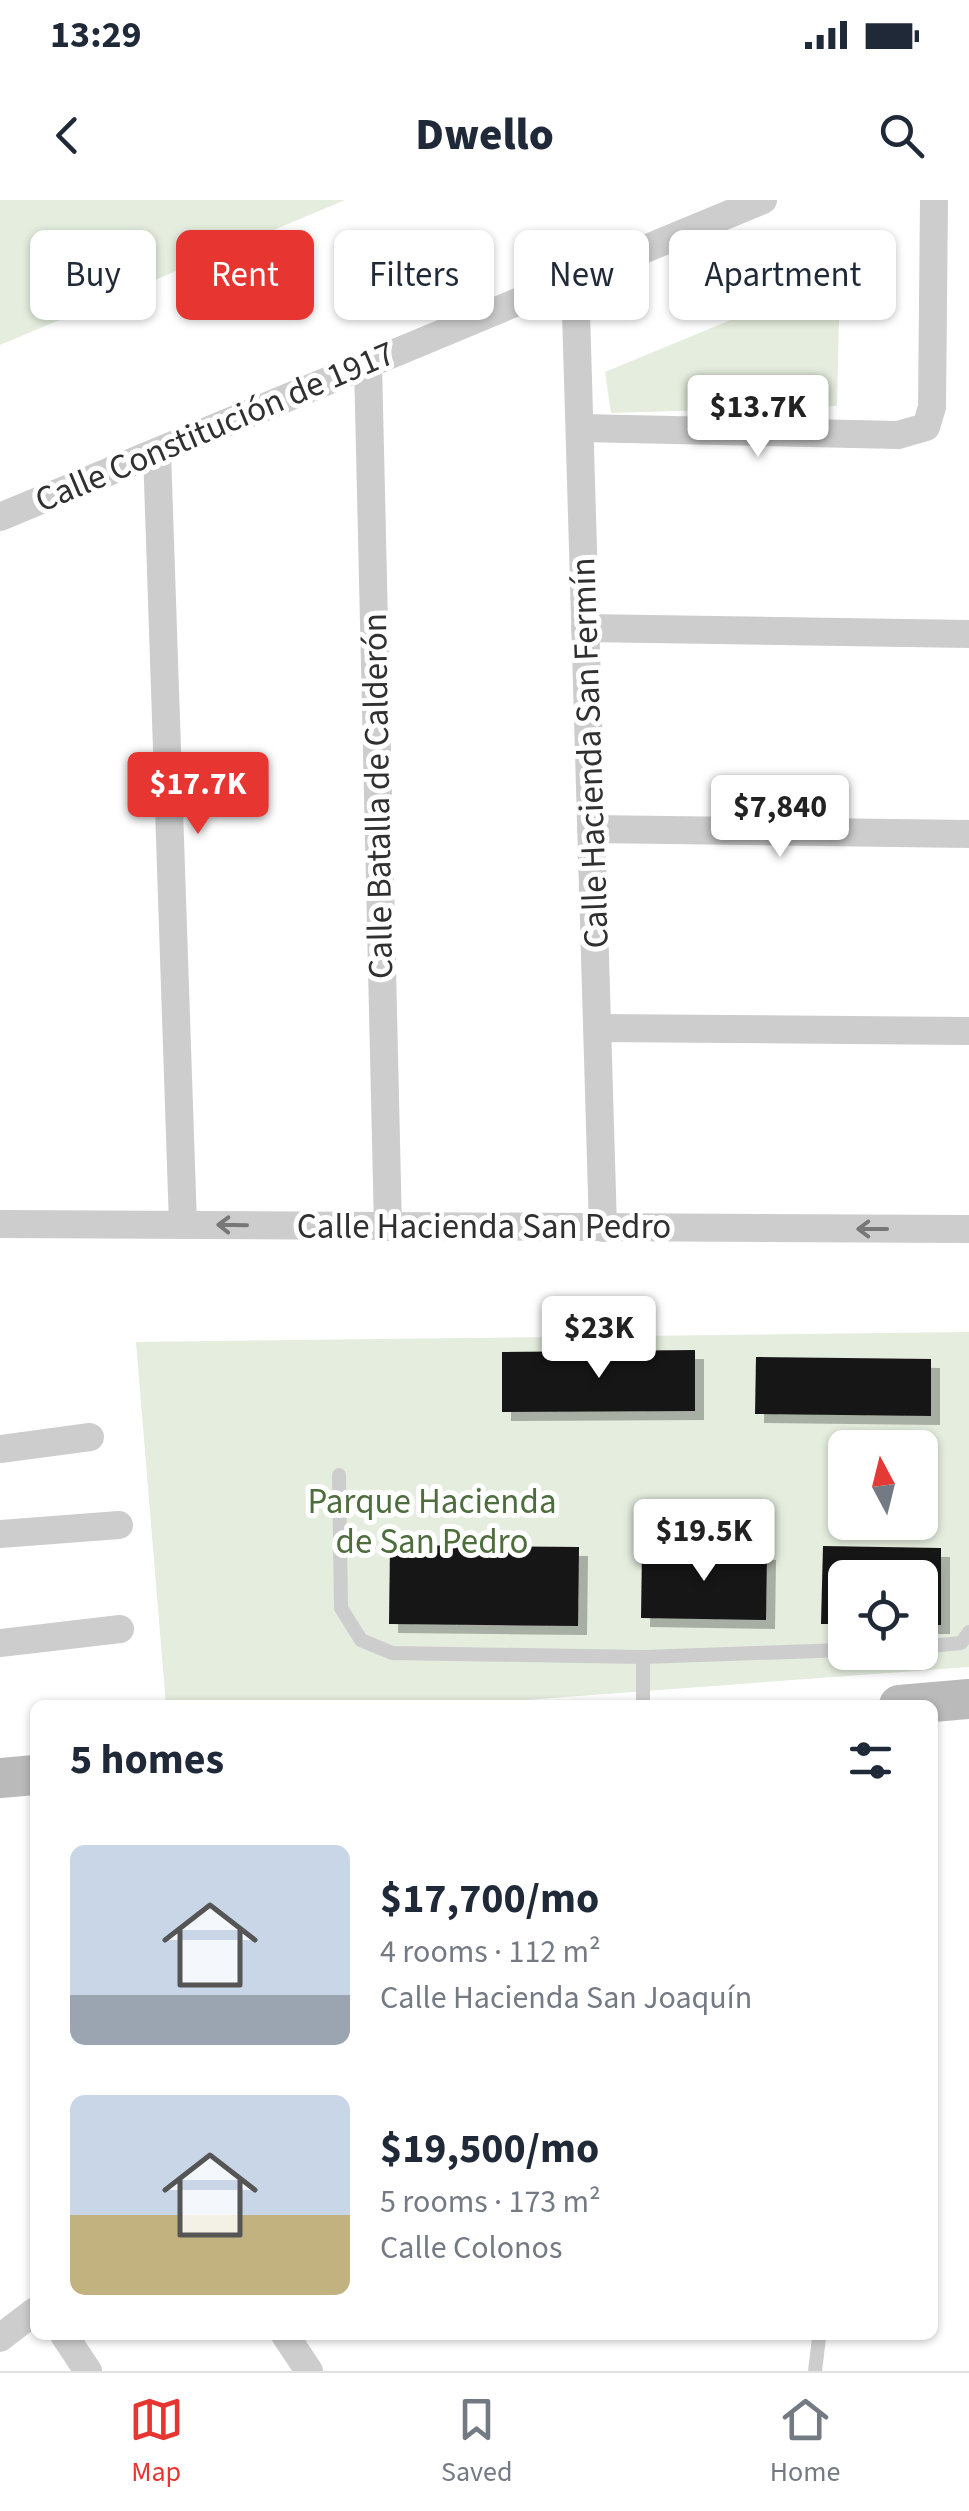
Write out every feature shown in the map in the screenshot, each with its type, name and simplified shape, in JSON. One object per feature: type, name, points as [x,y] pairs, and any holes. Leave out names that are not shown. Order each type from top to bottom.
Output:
[{"type":"street","name":"Calle Constitución de 1917","points":[[649,247],[763,200]]},
{"type":"street","points":[[581,428],[898,434],[926,427],[932,407],[934,200]]},
{"type":"street","name":"Calle Constitución de 1917","points":[[0,517],[514,303]]},
{"type":"street","name":"Calle Hacienda San Fermín","points":[[577,320],[604,1228]]},
{"type":"street","name":"Calle Batalla de Calderón","points":[[368,364],[388,1227]]},
{"type":"street","points":[[157,452],[182,1225]]},
{"type":"street","points":[[586,628],[969,634]]},
{"type":"street","points":[[592,829],[969,834]]},
{"type":"street","points":[[598,1028],[969,1031]]},
{"type":"street","name":"Calle Hacienda San Pedro","points":[[4,1218],[182,1225],[969,1230]]},
{"type":"street","points":[[0,1449],[90,1438]]},
{"type":"street","points":[[0,1534],[119,1524]]},
{"type":"street","points":[[0,1644],[120,1630]]},
{"type":"street","points":[[0,1778],[30,1775]]},
{"type":"street","points":[[0,2338],[30,2314]]},
{"type":"street","points":[[67,2340],[88,2371]]},
{"type":"street","points":[[289,2340],[309,2371]]},
{"type":"lane","points":[[339,1476],[340,1608],[361,1640],[392,1654],[643,1657],[828,1651]]},
{"type":"lane","points":[[938,1646],[961,1643],[969,1632]]},
{"type":"lane","points":[[643,1657],[643,1700]]},
{"type":"lane","points":[[815,2371],[819,2340]]},
{"type":"green space","points":[[0,200],[345,200],[274,230],[176,230],[176,271],[156,279],[156,230],[30,230],[30,320],[59,320],[0,345]]},
{"type":"green space","points":[[731,320],[839,320],[837,406],[611,413],[605,372]]},
{"type":"green space","name":"Parque Hacienda de San Pedro","points":[[969,1332],[969,1667],[938,1669],[938,1560],[828,1560],[828,1670],[928,1670],[524,1700],[166,1700],[136,1342]]},
{"type":"building","points":[[695,1350],[695,1411],[502,1412],[502,1352]]},
{"type":"building","points":[[756,1357],[931,1359],[931,1416],[755,1414]]},
{"type":"building","points":[[390,1545],[579,1547],[578,1626],[389,1624]]},
{"type":"building","points":[[823,1546],[941,1548],[941,1625],[938,1560],[828,1560],[828,1624],[821,1624]]},
{"type":"building","points":[[642,1549],[767,1551],[766,1620],[641,1618]]}]
